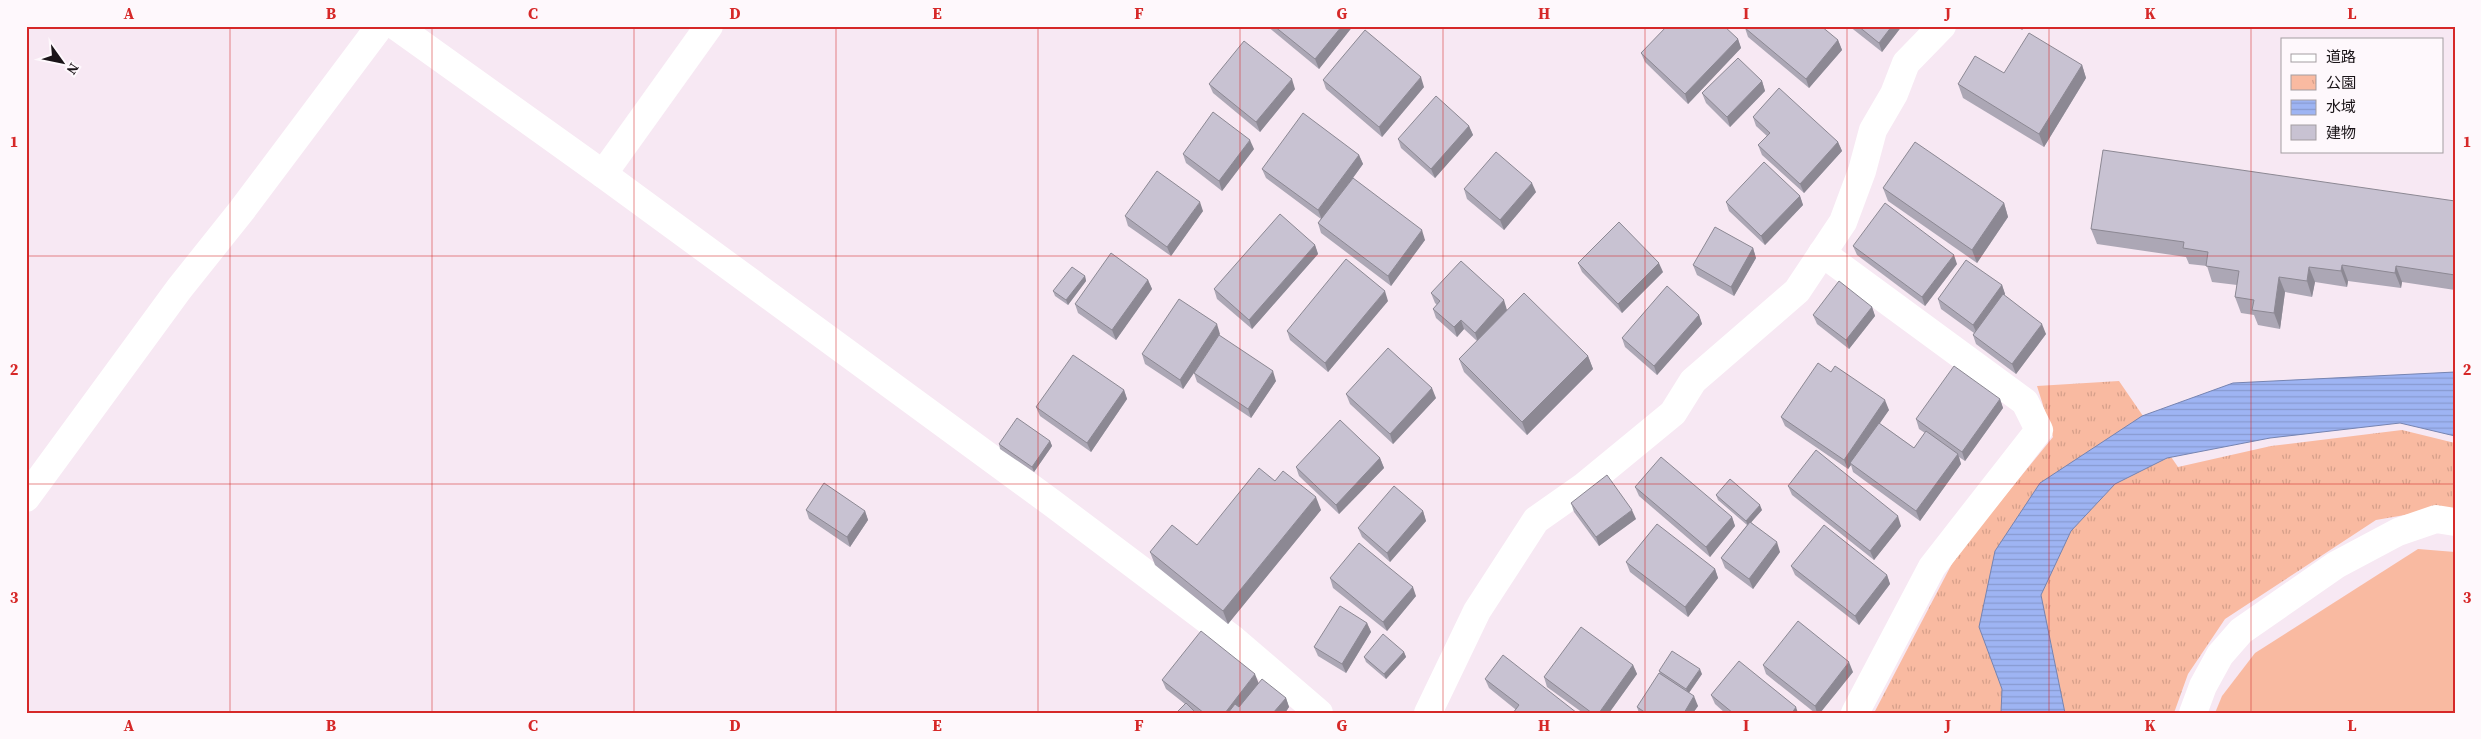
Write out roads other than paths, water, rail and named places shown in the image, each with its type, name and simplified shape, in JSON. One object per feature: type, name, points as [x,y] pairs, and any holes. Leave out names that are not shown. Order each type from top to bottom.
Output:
[{"type":"street","points":[[26,498],[179,289],[242,210],[380,26]]},
{"type":"street","points":[[396,26],[603,174],[1060,509],[1234,640],[1319,713]]},
{"type":"street","points":[[603,174],[709,26]]},
{"type":"street","points":[[1428,713],[1477,611],[1536,520],[1583,487],[1673,413],[1693,381],[1797,291],[1843,222],[1862,171],[1873,130],[1894,94],[1906,63],[1942,26]]},
{"type":"street","points":[[1822,253],[2025,402],[2039,430],[1932,567],[1855,713]]},
{"type":"street","points":[[2193,713],[2203,686],[2220,655],[2241,631],[2336,565],[2398,532],[2436,520],[2455,522]]},
{"type":"water","points":[[2455,372],[2455,436],[2400,423],[2270,438],[2167,458],[2115,484],[2071,531],[2041,595],[2065,713],[2001,713],[2002,689],[1979,627],[1995,551],[2040,483],[2142,416],[2233,383]]}]
